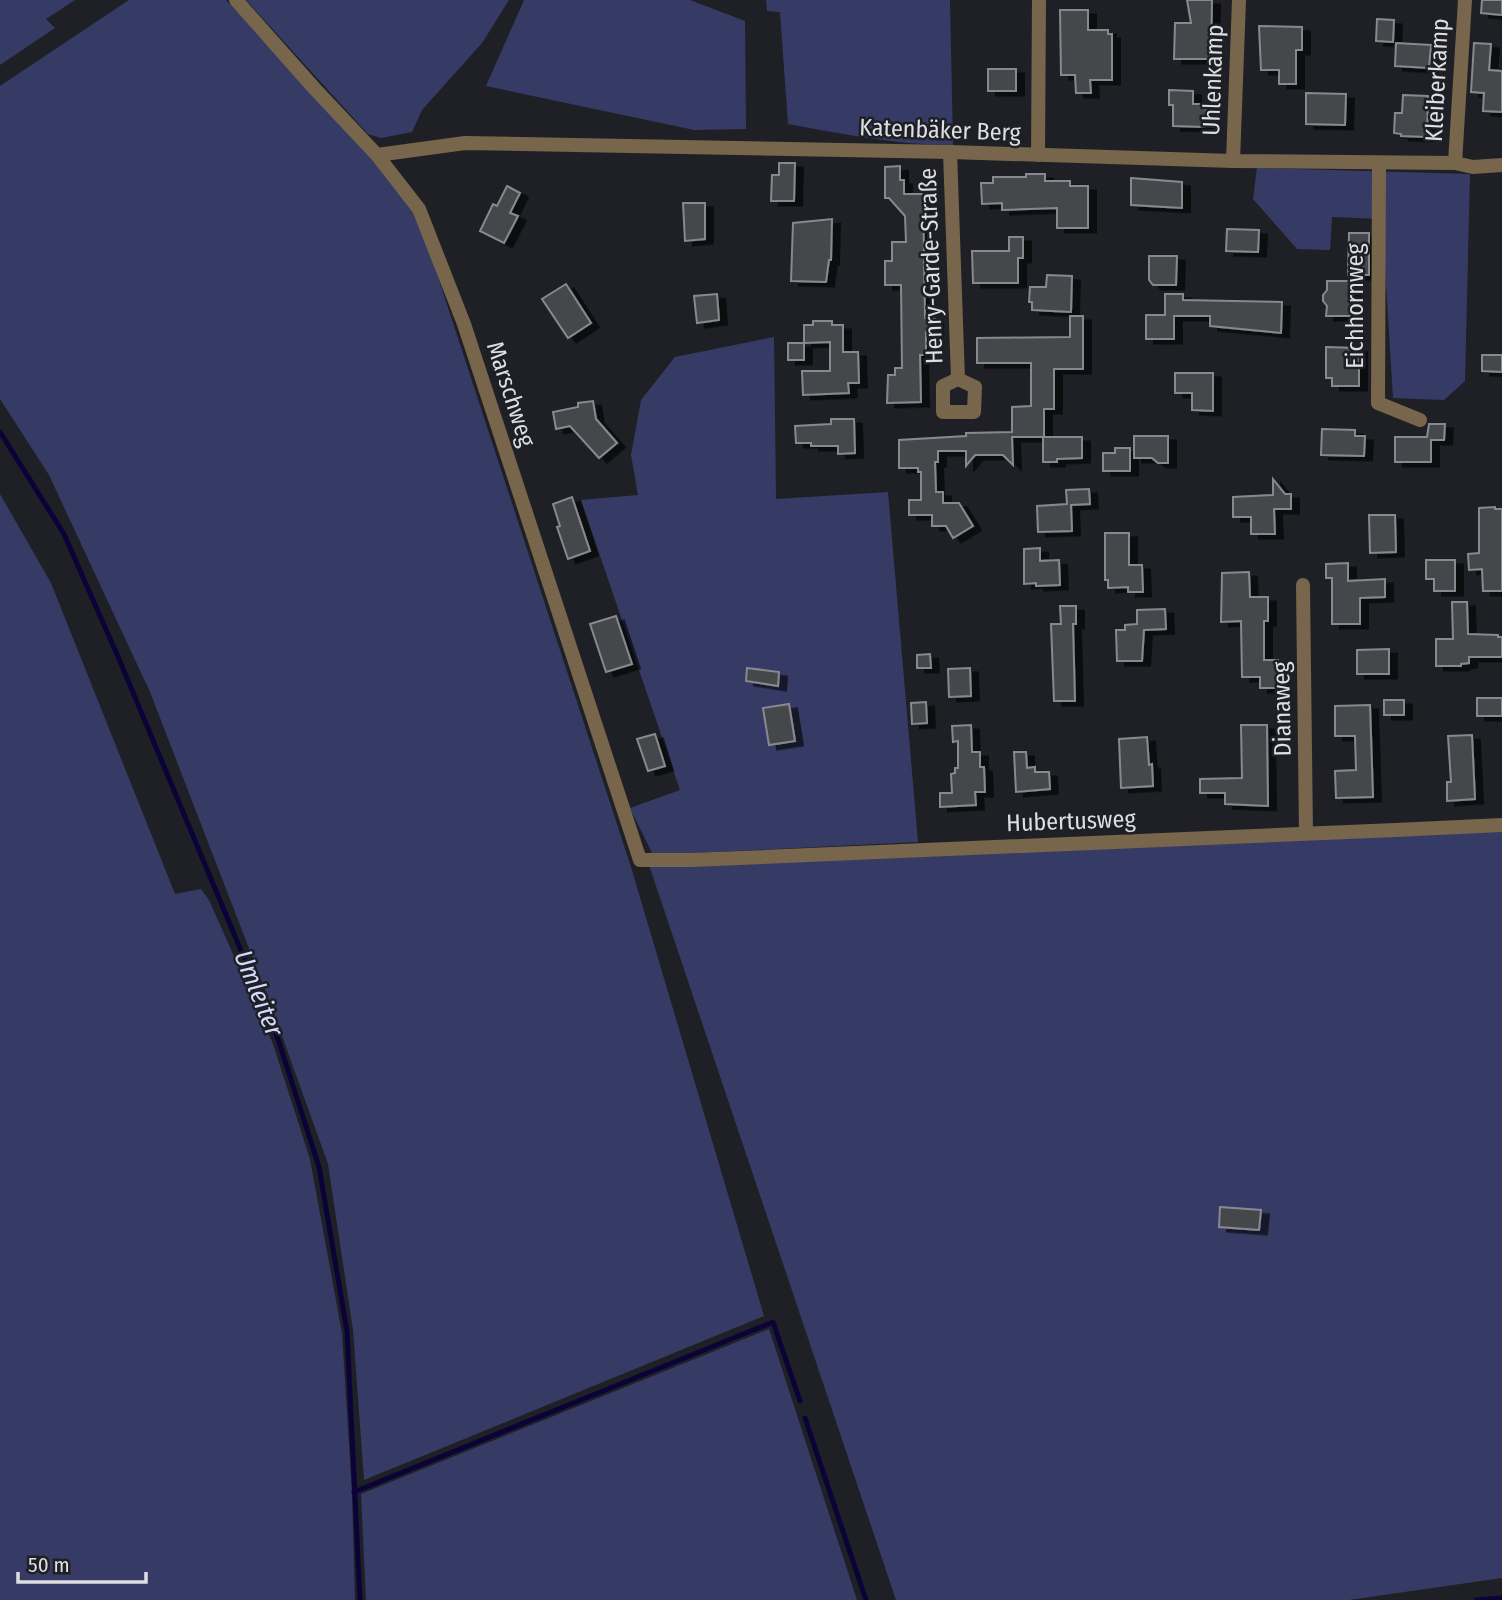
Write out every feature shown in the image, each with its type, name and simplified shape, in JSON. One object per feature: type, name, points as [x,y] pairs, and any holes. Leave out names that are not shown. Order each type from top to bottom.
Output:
[{"type":"street","name":"Marschweg","points":[[236,0],[377,155],[419,209],[464,324],[640,860]]},
{"type":"street","points":[[1038,155],[1040,0]]},
{"type":"street","name":"Uhlenkamp","points":[[1233,161],[1239,0]]},
{"type":"street","name":"Kleiberkamp","points":[[1455,163],[1465,0]]},
{"type":"street","name":"Katenbäker Berg","points":[[377,155],[465,143],[950,152],[1233,161],[1455,163],[1474,167],[1502,165]]},
{"type":"street","name":"Henry-Garde-Straße","points":[[950,152],[958,379]]},
{"type":"street","name":"Eichhornweg","points":[[1379,163],[1378,402],[1420,421]]},
{"type":"street","name":"Dianaweg","points":[[1303,585],[1306,833]]},
{"type":"street","name":"Hubertusweg","points":[[640,860],[691,860],[1002,845],[1100,844],[1502,825]]},
{"type":"shaded area","points":[[0,0],[75,0],[46,19],[55,28],[0,65]]},
{"type":"shaded area","points":[[129,0],[226,0],[373,157],[415,211],[631,867],[764,1316],[364,1480],[353,1330],[328,1164],[272,1008],[150,692],[49,475],[0,399],[0,86]]},
{"type":"shaded area","points":[[246,0],[509,0],[482,43],[422,110],[412,132],[381,138],[368,134]]},
{"type":"shaded area","points":[[524,0],[690,0],[745,21],[746,129],[694,130],[486,86]]},
{"type":"shaded area","points":[[766,0],[950,0],[953,145],[891,141],[788,124],[780,12],[767,11]]},
{"type":"shaded area","points":[[1257,168],[1470,174],[1465,381],[1444,400],[1393,398],[1382,219],[1332,217],[1330,250],[1297,249],[1253,199]]},
{"type":"shaded area","points":[[774,337],[776,499],[888,492],[918,842],[653,855],[630,808],[680,790],[581,500],[638,495],[631,455],[641,400],[675,357]]},
{"type":"shaded area","points":[[0,494],[51,583],[175,894],[201,889],[209,900],[273,1044],[310,1159],[342,1333],[352,1493],[355,1600],[0,1600]]},
{"type":"shaded area","points":[[1502,830],[1502,1578],[1349,1600],[896,1600],[649,865]]},
{"type":"shaded area","points":[[769,1329],[857,1600],[366,1600],[361,1494]]},
{"type":"building","points":[[1187,0],[1212,0],[1211,59],[1174,59],[1175,23],[1191,23]]},
{"type":"building","points":[[1482,0],[1502,0],[1502,15],[1481,13]]},
{"type":"building","points":[[1060,10],[1088,10],[1088,30],[1108,30],[1108,34],[1112,34],[1112,80],[1090,80],[1091,93],[1076,93],[1075,75],[1061,75]]},
{"type":"building","points":[[1377,19],[1394,20],[1393,42],[1376,41]]},
{"type":"building","points":[[1259,26],[1302,27],[1302,50],[1296,50],[1296,84],[1279,84],[1279,70],[1261,70]]},
{"type":"building","points":[[1396,43],[1431,45],[1429,68],[1395,66]]},
{"type":"building","points":[[1474,43],[1491,44],[1489,70],[1502,71],[1502,112],[1483,111],[1484,93],[1471,92]]},
{"type":"building","points":[[988,69],[1016,69],[1016,91],[988,91]]},
{"type":"building","points":[[1169,90],[1193,91],[1193,104],[1206,104],[1205,127],[1173,126],[1173,105],[1169,105]]},
{"type":"building","points":[[1306,93],[1346,94],[1345,125],[1306,124]]},
{"type":"building","points":[[1403,95],[1428,96],[1427,137],[1401,136],[1394,133],[1395,113],[1402,113]]},
{"type":"building","points":[[779,163],[795,163],[794,201],[771,201],[772,175],[779,175]]},
{"type":"building","points":[[900,166],[904,194],[923,194],[925,318],[935,319],[935,332],[926,332],[926,355],[920,355],[921,402],[887,403],[888,375],[895,375],[895,368],[902,368],[901,285],[885,285],[885,261],[892,261],[892,242],[906,242],[905,216],[889,198],[885,198],[885,167]]},
{"type":"building","points":[[1026,174],[1045,174],[1045,181],[1070,181],[1070,186],[1088,186],[1088,228],[1057,228],[1057,208],[1002,210],[1002,203],[982,204],[981,183],[993,183],[993,177],[1026,177]]},
{"type":"building","points":[[1131,178],[1182,182],[1182,208],[1131,205]]},
{"type":"building","points":[[507,186],[520,193],[510,213],[518,216],[504,243],[480,231],[493,204],[497,206]]},
{"type":"building","points":[[683,203],[705,203],[705,239],[685,241]]},
{"type":"building","points":[[832,219],[831,260],[826,282],[791,281],[793,223]]},
{"type":"building","points":[[1227,229],[1259,230],[1258,252],[1226,251]]},
{"type":"building","points":[[1349,233],[1369,233],[1369,275],[1348,275]]},
{"type":"building","points":[[1009,237],[1023,237],[1023,258],[1018,258],[1018,283],[973,283],[972,251],[1009,251]]},
{"type":"building","points":[[1149,256],[1177,256],[1176,285],[1153,285],[1149,280]]},
{"type":"building","points":[[1047,275],[1072,276],[1071,312],[1032,310],[1032,302],[1029,302],[1030,287],[1046,287]]},
{"type":"building","points":[[1327,281],[1353,281],[1351,316],[1326,316],[1327,306],[1323,295],[1327,290]]},
{"type":"building","points":[[566,284],[591,323],[568,338],[542,299]]},
{"type":"building","points":[[717,294],[719,320],[697,323],[694,296]]},
{"type":"building","points":[[1165,294],[1183,294],[1183,300],[1282,302],[1281,333],[1210,326],[1210,316],[1174,316],[1174,339],[1146,339],[1146,315],[1165,315]]},
{"type":"building","points":[[1070,316],[1083,316],[1083,369],[1054,369],[1054,409],[1044,409],[1044,437],[1012,437],[1013,465],[1003,455],[975,455],[966,466],[966,451],[938,451],[938,462],[935,462],[936,492],[943,492],[943,503],[959,503],[973,526],[953,538],[946,526],[932,526],[932,515],[909,515],[909,500],[921,500],[921,472],[918,472],[918,468],[899,468],[899,440],[966,436],[966,433],[1012,432],[1012,407],[1031,406],[1031,363],[977,363],[977,338],[1070,337]]},
{"type":"building","points":[[813,321],[832,321],[832,325],[843,325],[843,352],[858,352],[859,383],[848,383],[849,393],[803,395],[802,371],[830,371],[830,342],[804,343],[804,325],[813,325]]},
{"type":"building","points":[[788,343],[804,343],[804,360],[788,360]]},
{"type":"building","points":[[1326,347],[1359,348],[1359,386],[1332,386],[1332,378],[1326,378]]},
{"type":"building","points":[[1482,355],[1502,355],[1502,372],[1482,371]]},
{"type":"building","points":[[1175,373],[1213,373],[1213,411],[1192,410],[1192,393],[1175,393]]},
{"type":"building","points":[[593,401],[596,419],[617,443],[599,458],[570,426],[556,429],[553,412]]},
{"type":"building","points":[[831,419],[854,419],[855,453],[838,454],[838,446],[796,443],[795,426],[831,424]]},
{"type":"building","points":[[1429,424],[1445,424],[1444,440],[1431,440],[1431,462],[1395,462],[1395,437],[1427,437]]},
{"type":"building","points":[[1322,429],[1355,430],[1355,436],[1365,436],[1364,456],[1321,455]]},
{"type":"building","points":[[1134,436],[1168,436],[1168,463],[1158,463],[1152,458],[1134,458]]},
{"type":"building","points":[[1043,437],[1082,437],[1082,458],[1043,462]]},
{"type":"building","points":[[1115,448],[1130,448],[1130,471],[1103,471],[1103,453],[1115,453]]},
{"type":"building","points":[[1273,479],[1285,494],[1291,494],[1291,509],[1274,509],[1275,534],[1251,534],[1251,517],[1233,517],[1233,497],[1273,495]]},
{"type":"building","points":[[1089,489],[1090,504],[1071,505],[1072,531],[1038,532],[1037,506],[1067,504],[1066,490]]},
{"type":"building","points":[[572,497],[590,551],[568,559],[557,527],[560,526],[553,504]]},
{"type":"building","points":[[1479,508],[1502,509],[1502,591],[1483,591],[1482,569],[1469,570],[1468,554],[1479,553]]},
{"type":"building","points":[[1369,515],[1395,515],[1396,552],[1370,553]]},
{"type":"building","points":[[1105,533],[1129,533],[1129,565],[1142,565],[1143,592],[1128,592],[1128,587],[1108,588],[1108,580],[1105,580]]},
{"type":"building","points":[[1040,548],[1040,561],[1059,560],[1060,585],[1024,584],[1024,549]]},
{"type":"building","points":[[1426,560],[1455,560],[1455,591],[1434,591],[1434,579],[1426,579]]},
{"type":"building","points":[[1348,563],[1348,581],[1385,579],[1385,597],[1360,598],[1360,624],[1332,624],[1332,578],[1326,578],[1326,564]]},
{"type":"building","points":[[1249,572],[1250,597],[1268,597],[1268,621],[1264,621],[1264,660],[1278,660],[1279,688],[1260,688],[1260,677],[1242,677],[1241,621],[1221,622],[1222,573]]},
{"type":"building","points":[[1452,602],[1467,602],[1468,634],[1502,637],[1502,657],[1469,657],[1469,663],[1461,666],[1436,666],[1436,639],[1453,639]]},
{"type":"building","points":[[1060,606],[1076,606],[1076,624],[1073,624],[1075,701],[1054,701],[1051,624],[1061,624]]},
{"type":"building","points":[[1165,609],[1166,629],[1144,630],[1142,661],[1117,661],[1116,630],[1125,630],[1125,625],[1137,624],[1137,610]]},
{"type":"building","points":[[616,616],[632,664],[606,672],[590,624]]},
{"type":"building","points":[[1389,649],[1389,674],[1357,674],[1357,650]]},
{"type":"building","points":[[930,654],[931,668],[917,668],[917,655]]},
{"type":"building","points":[[747,668],[779,672],[778,686],[746,681]]},
{"type":"building","points":[[970,668],[971,696],[949,697],[948,669]]},
{"type":"building","points":[[1477,698],[1502,698],[1502,716],[1477,716]]},
{"type":"building","points":[[1384,700],[1404,700],[1404,715],[1384,715]]},
{"type":"building","points":[[926,702],[927,723],[912,724],[911,703]]},
{"type":"building","points":[[789,704],[795,741],[769,745],[763,708]]},
{"type":"building","points":[[1370,705],[1373,797],[1336,798],[1335,771],[1356,770],[1355,736],[1335,736],[1335,706]]},
{"type":"building","points":[[971,725],[972,752],[980,752],[980,767],[984,767],[985,792],[975,792],[976,805],[940,807],[940,793],[952,793],[951,774],[958,768],[958,741],[953,742],[952,726]]},
{"type":"building","points":[[1241,725],[1267,725],[1268,806],[1225,804],[1225,793],[1200,793],[1200,779],[1242,778]]},
{"type":"building","points":[[655,734],[665,766],[648,771],[637,739]]},
{"type":"building","points":[[1472,735],[1475,799],[1447,801],[1447,782],[1451,782],[1448,736]]},
{"type":"building","points":[[1147,737],[1153,786],[1121,788],[1119,739]]},
{"type":"building","points":[[1014,752],[1026,752],[1027,768],[1035,767],[1035,772],[1049,772],[1050,789],[1016,792]]},
{"type":"building","points":[[1220,1207],[1261,1210],[1259,1230],[1219,1227]]},
{"type":"waterway","name":"Umleiter","points":[[0,432],[64,534],[119,659],[278,1039],[319,1167],[347,1331],[360,1600]]},
{"type":"waterway","points":[[354,1492],[773,1322],[800,1401]]},
{"type":"waterway","points":[[805,1418],[866,1600]]},
{"type":"waterway","points":[[1476,1600],[1502,1598]]}]
